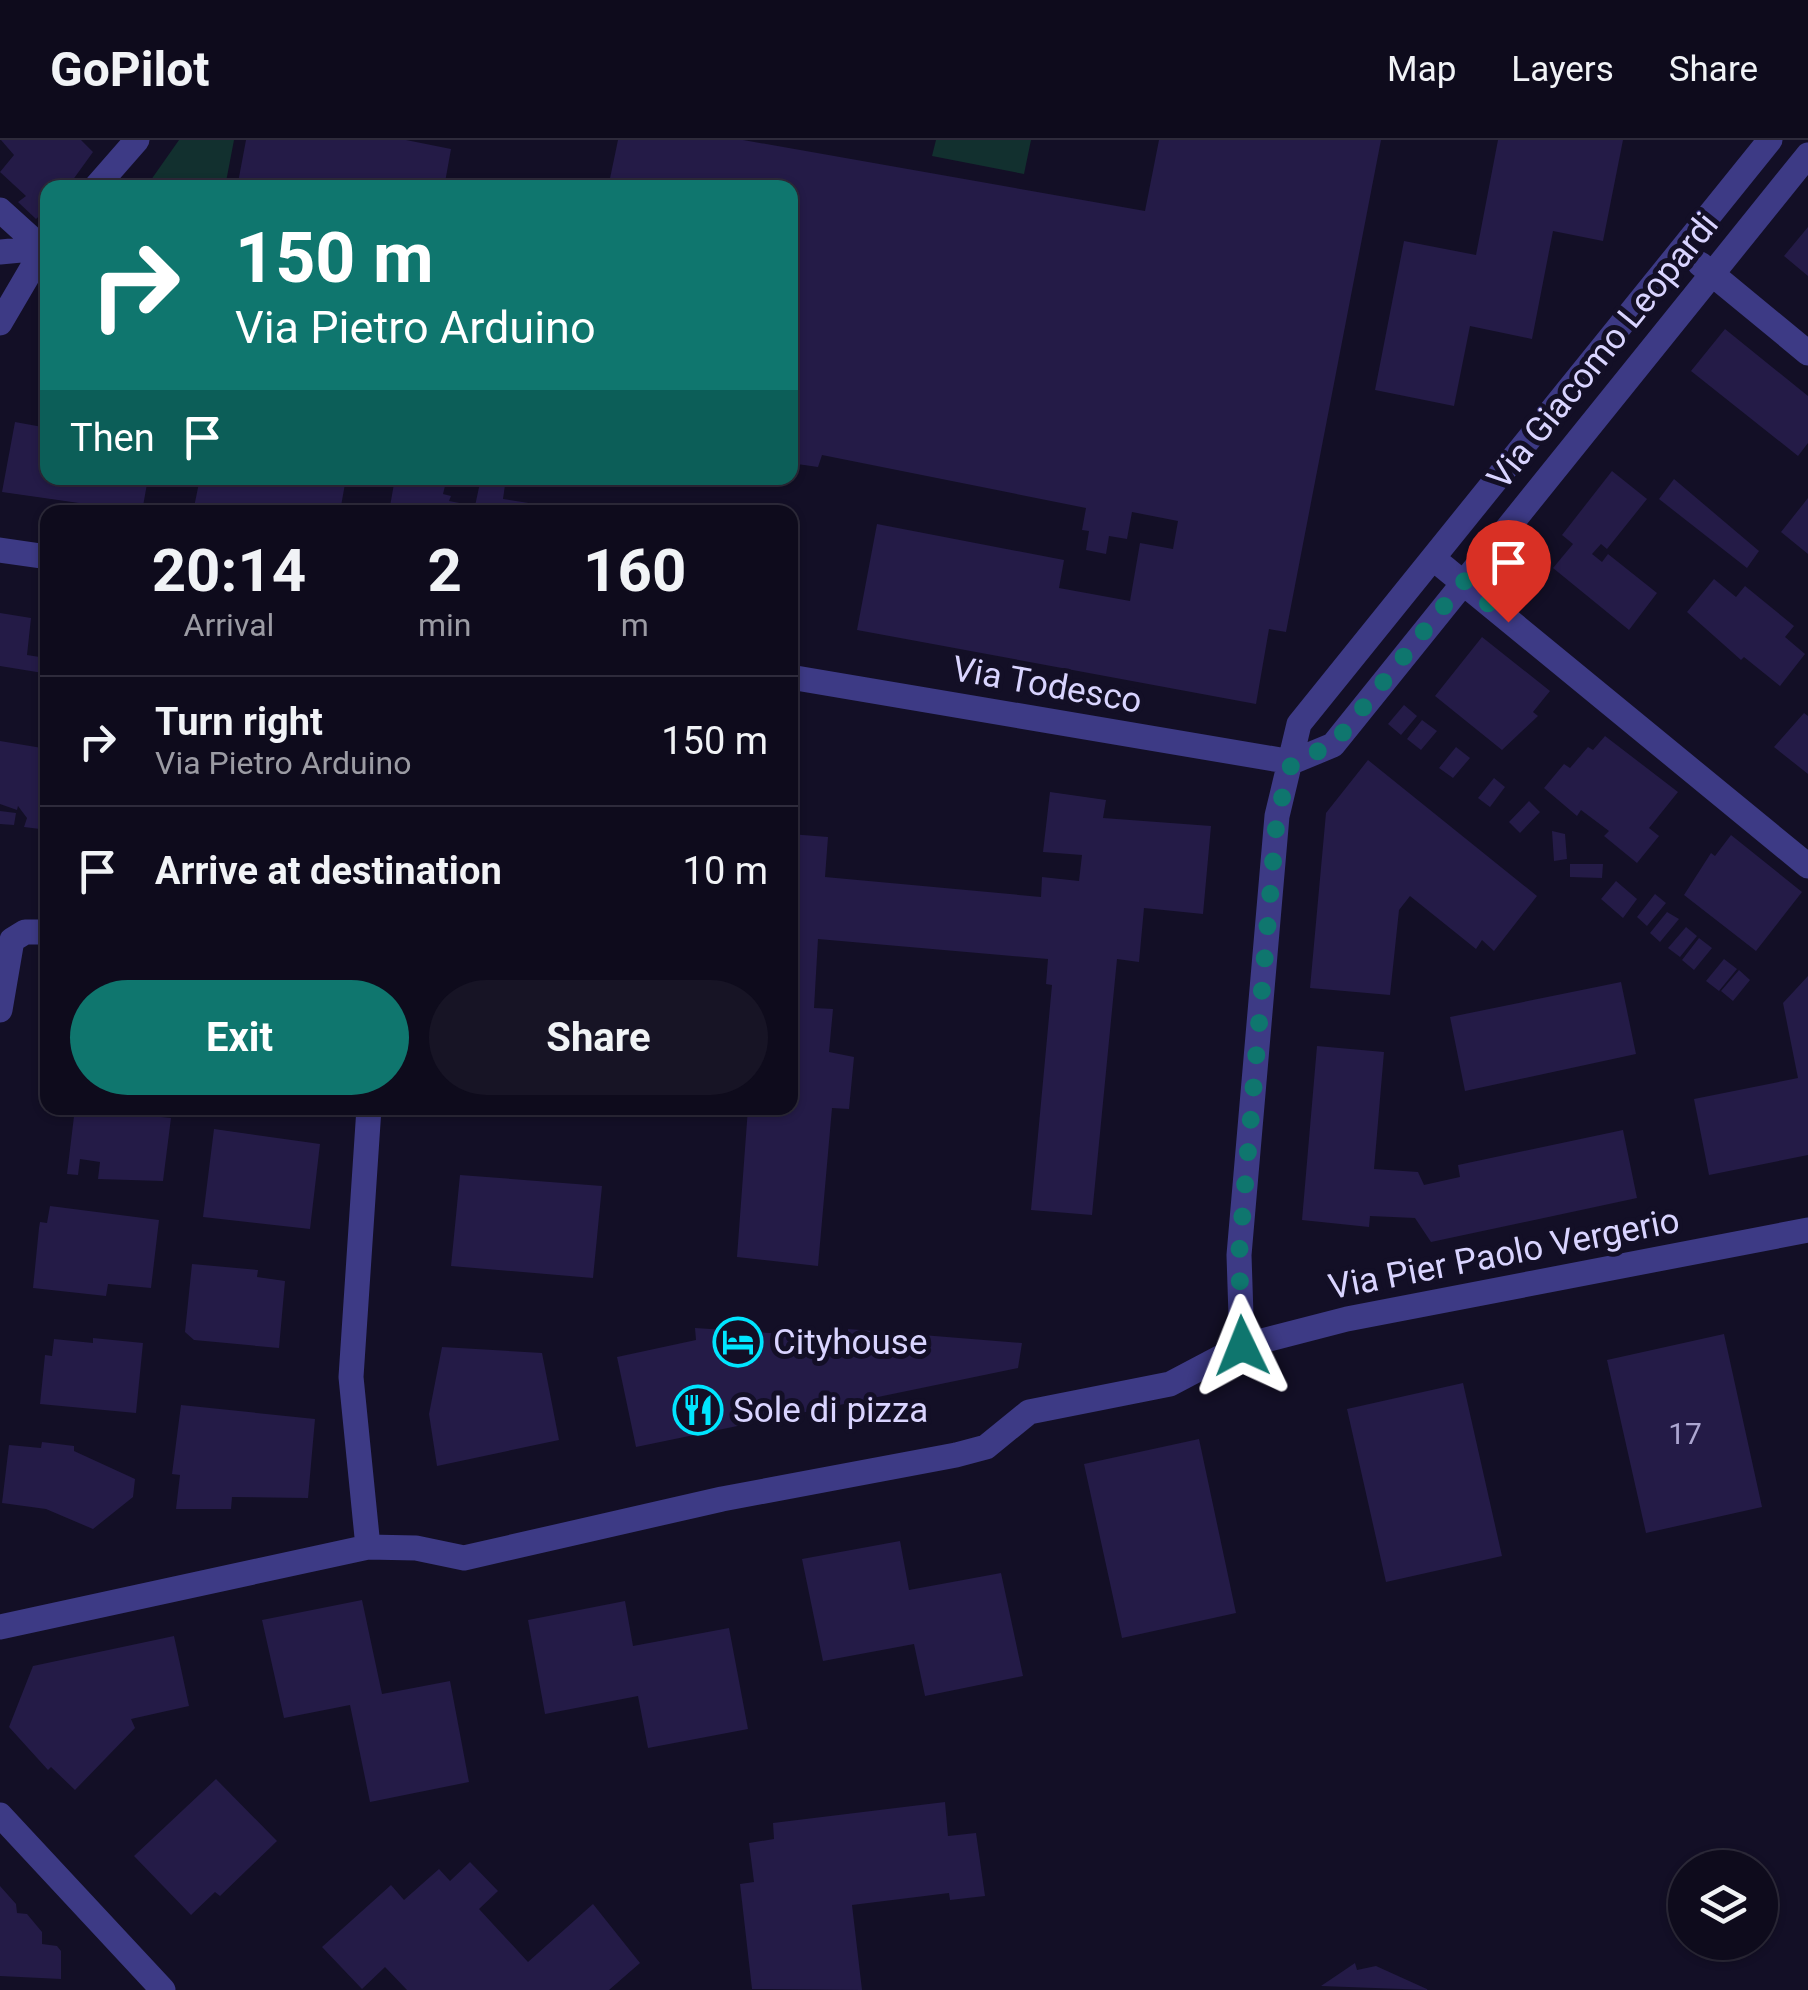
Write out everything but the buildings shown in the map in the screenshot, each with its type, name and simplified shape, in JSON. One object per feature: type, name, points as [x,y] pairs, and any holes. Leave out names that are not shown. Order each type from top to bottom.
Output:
[{"type":"street","points":[[102,180],[137,140]]},
{"type":"street","name":"Via Giacomo Leopardi","points":[[1242,1346],[1242,1216],[1277,816],[1299,724],[1770,140]]},
{"type":"street","name":"Via Giacomo Leopardi","points":[[1292,762],[1333,745],[1808,155]]},
{"type":"street","points":[[0,210],[40,242]]},
{"type":"street","points":[[0,252],[40,246]]},
{"type":"street","points":[[0,324],[40,252]]},
{"type":"street","points":[[1683,252],[1808,352]]},
{"type":"street","points":[[0,550],[40,556]]},
{"type":"street","points":[[1434,559],[1808,866]]},
{"type":"street","name":"Via Todesco","points":[[798,678],[1292,762]]},
{"type":"street","points":[[0,1010],[12,940],[25,932],[40,932]]},
{"type":"street","points":[[368,1547],[351,1377],[370,1115]]},
{"type":"street","name":"Via Pier Paolo Vergerio","points":[[0,1628],[368,1547],[416,1548],[464,1558],[722,1499],[956,1454],[986,1447],[1029,1412],[1170,1384],[1242,1346],[1347,1319],[1808,1230]]},
{"type":"street","points":[[0,1816],[162,1990]]},
{"type":"green space","points":[[179,140],[234,140],[226,180],[151,180]]},
{"type":"green space","points":[[936,140],[1031,140],[1024,174],[932,156]]},
{"type":"place","name":"Cityhouse","points":[[738,1342]]},
{"type":"place","name":"Sole di pizza","points":[[698,1410]]},
{"type":"route","points":[[1242,1346],[1239,1255],[1277,816],[1292,762],[1333,745],[1464,581],[1508,622]]}]
